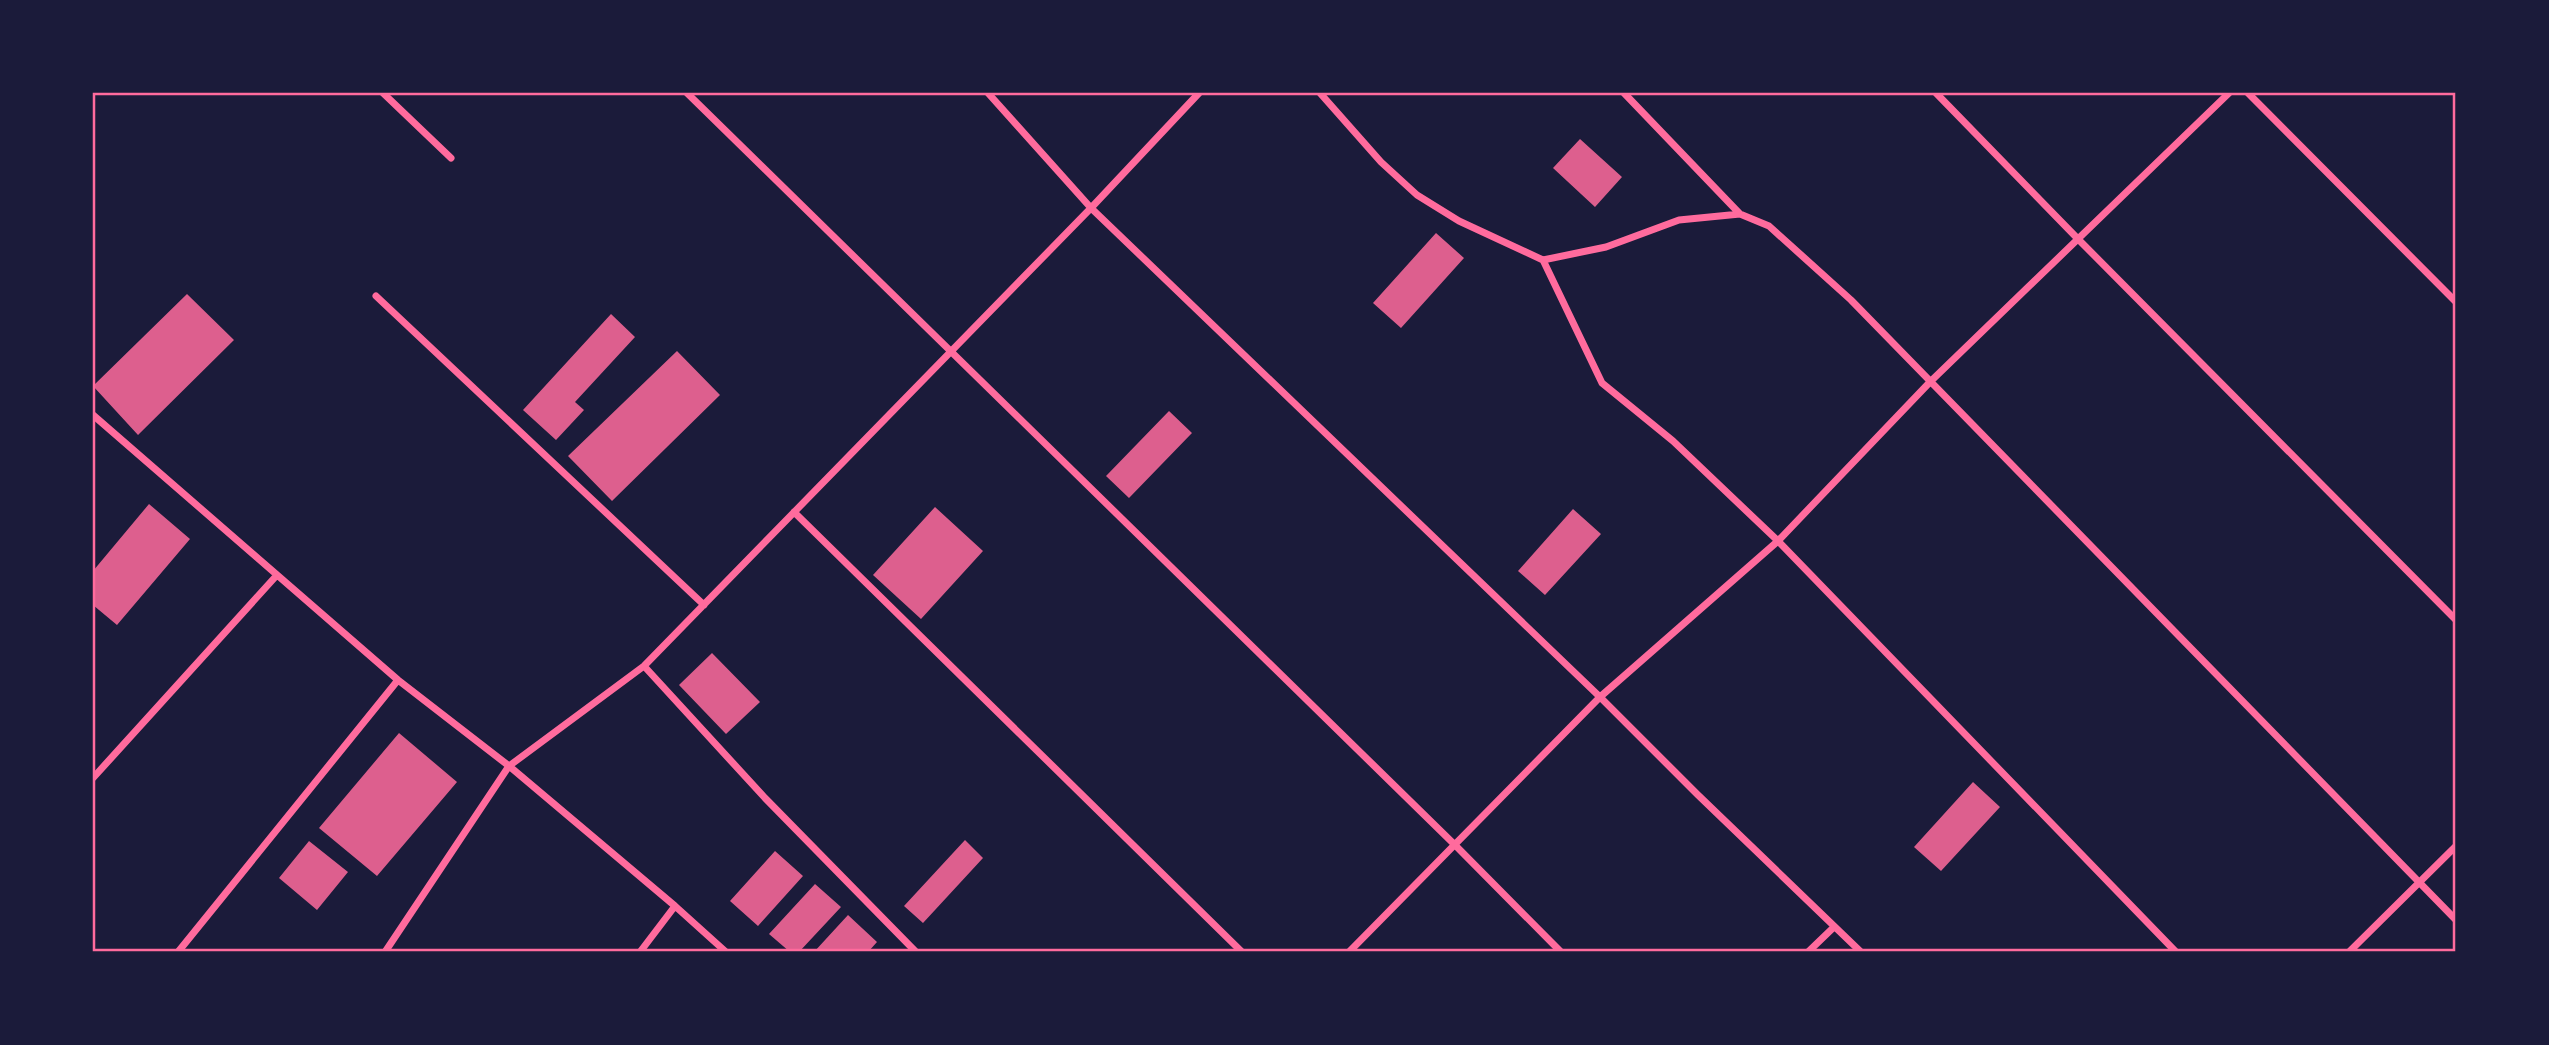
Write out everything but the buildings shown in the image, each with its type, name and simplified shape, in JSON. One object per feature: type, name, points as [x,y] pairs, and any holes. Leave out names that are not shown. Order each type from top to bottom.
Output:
[{"type":"street","points":[[383,93],[451,158]]},
{"type":"street","points":[[687,93],[1561,952]]},
{"type":"street","points":[[988,93],[1091,208],[1861,952]]},
{"type":"street","points":[[385,952],[509,766],[644,666],[1091,208],[1199,93]]},
{"type":"street","points":[[1320,93],[1381,162],[1417,195],[1459,221],[1543,260],[1605,247],[1679,220],[1740,214]]},
{"type":"street","points":[[1624,93],[1740,214],[1769,226],[1851,300],[2456,920]]},
{"type":"street","points":[[1936,93],[2456,620]]},
{"type":"street","points":[[1349,952],[1600,697],[1778,541],[1930,382],[2229,93]]},
{"type":"street","points":[[2248,93],[2456,302]]},
{"type":"street","points":[[1543,260],[1602,383],[1673,441],[1778,541],[2176,952]]},
{"type":"street","points":[[376,296],[704,605]]},
{"type":"street","points":[[93,415],[398,680],[509,766],[726,952]]},
{"type":"street","points":[[794,512],[1242,952]]},
{"type":"street","points":[[93,778],[277,575]]},
{"type":"street","points":[[644,666],[765,798],[916,952]]},
{"type":"street","points":[[178,952],[398,680]]},
{"type":"street","points":[[2349,952],[2456,846]]},
{"type":"street","points":[[640,952],[675,906]]},
{"type":"street","points":[[1808,952],[1834,926]]}]
